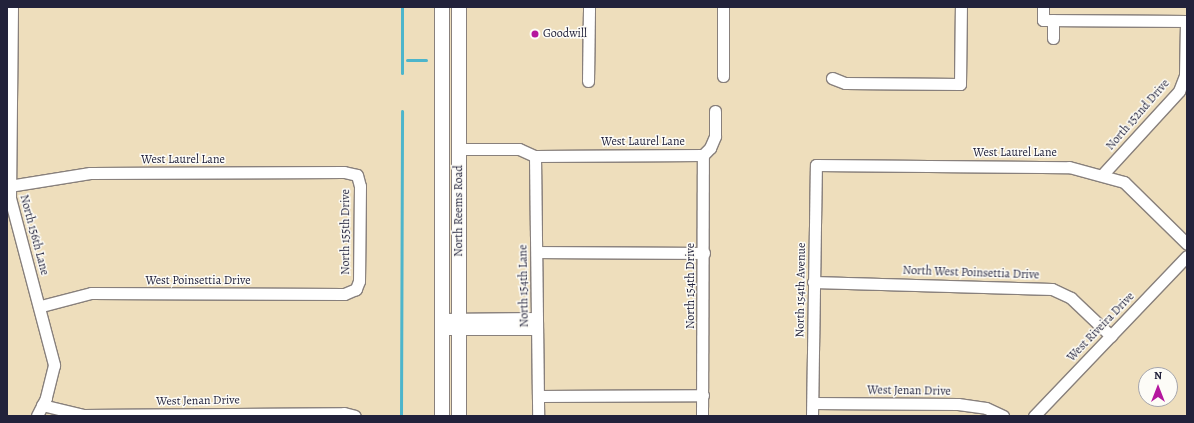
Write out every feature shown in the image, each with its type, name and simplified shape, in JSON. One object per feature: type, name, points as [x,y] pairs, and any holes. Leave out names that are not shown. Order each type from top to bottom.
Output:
[{"type":"main road","name":"North Reems Road","points":[[442,7],[442,416]]},
{"type":"main road","name":"North Reems Road","points":[[459,7],[459,416]]},
{"type":"main road","points":[[442,83],[458,83]]},
{"type":"street","name":"North 156th Lane","points":[[12,7],[8,132],[9,186],[13,210],[40,306],[54,365],[42,405],[37,416]]},
{"type":"street","points":[[588,7],[588,81]]},
{"type":"street","points":[[723,7],[723,76]]},
{"type":"street","points":[[832,78],[845,83],[960,84],[961,7]]},
{"type":"street","points":[[1043,7],[1053,38]]},
{"type":"street","points":[[1048,20],[1187,22]]},
{"type":"street","name":"North 152nd Drive","points":[[1103,174],[1179,91],[1185,75],[1187,22]]},
{"type":"street","points":[[703,155],[710,148],[715,136],[715,110]]},
{"type":"street","points":[[459,149],[519,149],[535,156]]},
{"type":"street","name":"West Laurel Lane","points":[[535,156],[703,155]]},
{"type":"street","name":"North 154th Drive","points":[[702,416],[704,253],[703,155]]},
{"type":"street","name":"North 154th Lane","points":[[535,156],[538,416]]},
{"type":"street","name":"West Laurel Lane","points":[[816,165],[1069,167],[1103,174],[1124,182],[1187,244]]},
{"type":"street","name":"North 154th Avenue","points":[[812,416],[816,165]]},
{"type":"street","name":"West Laurel Lane","points":[[9,186],[90,173],[344,172],[357,175]]},
{"type":"street","name":"North 155th Drive","points":[[356,289],[359,281],[360,186],[357,175]]},
{"type":"street","points":[[537,252],[704,253]]},
{"type":"street","name":"West Riveira Drive","points":[[1034,416],[1187,256]]},
{"type":"street","name":"North West Poinsettia Drive","points":[[813,282],[1052,289],[1071,298],[1111,336]]},
{"type":"street","name":"West Poinsettia Drive","points":[[40,306],[91,293],[344,294],[356,289]]},
{"type":"street","points":[[442,324],[537,324]]},
{"type":"street","points":[[538,396],[703,395]]},
{"type":"street","name":"West Jenan Drive","points":[[813,403],[958,404],[986,408],[1002,416]]},
{"type":"street","name":"West Jenan Drive","points":[[42,405],[83,415],[344,413],[355,416]]},
{"type":"waterway","points":[[402,7],[402,73]]},
{"type":"waterway","points":[[407,60],[426,60]]},
{"type":"waterway","points":[[401,416],[402,111]]},
{"type":"place","name":"Goodwill","points":[[535,34]]}]
